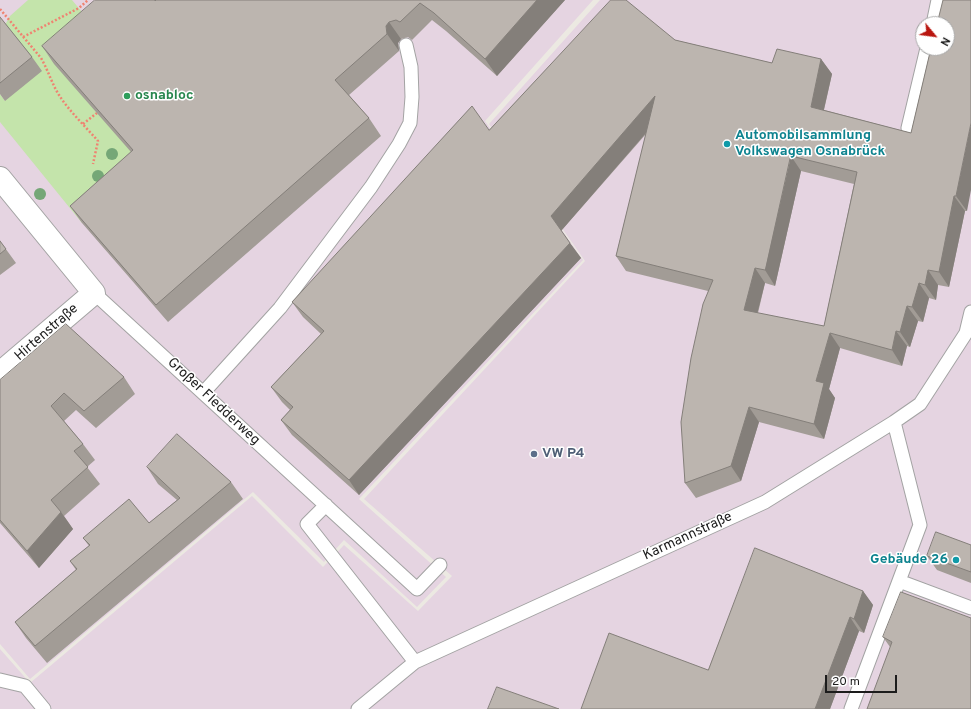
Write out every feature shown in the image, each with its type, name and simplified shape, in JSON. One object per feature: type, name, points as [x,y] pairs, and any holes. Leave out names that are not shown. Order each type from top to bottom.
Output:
[{"type":"street","name":"Großer Fledderweg","points":[[0,178],[94,293]]},
{"type":"street","name":"Hirtenstraße","points":[[0,373],[94,293]]},
{"type":"lane","points":[[935,16],[938,0]]},
{"type":"lane","points":[[203,392],[280,308],[371,187],[399,144],[410,123],[411,67],[406,45]]},
{"type":"lane","points":[[908,128],[925,56]]},
{"type":"lane","name":"Großer Fledderweg","points":[[94,293],[417,589],[440,565]]},
{"type":"lane","name":"Karmannstraße","points":[[358,709],[415,662],[766,502],[894,422],[920,404],[966,333],[971,312]]},
{"type":"lane","points":[[851,709],[920,525],[894,422]]},
{"type":"lane","points":[[326,505],[307,524],[415,662]]},
{"type":"lane","points":[[899,581],[971,608]]},
{"type":"lane","points":[[0,680],[25,686],[44,709]]},
{"type":"path","points":[[24,37],[79,8],[88,0]]},
{"type":"path","points":[[0,9],[41,58],[47,67],[52,84],[60,97],[98,141],[93,164]]},
{"type":"path","points":[[84,124],[97,113]]},
{"type":"shaded area","points":[[0,0],[593,0],[485,121],[583,260],[359,499],[446,577],[417,607],[344,540],[324,562],[253,492],[30,679],[0,644]]},
{"type":"shaded area","points":[[600,0],[971,0],[971,709],[0,709],[0,649],[30,683],[252,496],[323,567],[344,545],[418,611],[452,576],[364,499],[585,261],[489,124]]},
{"type":"green space","points":[[28,0],[72,0],[82,12],[145,167],[82,223],[0,122],[0,94],[5,101],[5,25],[10,16]]},
{"type":"building","points":[[95,0],[537,0],[485,59],[434,13],[420,3],[400,22],[396,20],[389,22],[386,26],[387,34],[335,80],[369,118],[156,305],[70,206],[133,150],[42,46]]},
{"type":"building","points":[[611,0],[626,0],[675,40],[772,63],[777,49],[821,59],[811,107],[911,133],[929,56],[955,56],[955,16],[939,16],[943,0],[971,0],[971,123],[956,196],[954,196],[939,272],[928,270],[925,285],[919,283],[912,307],[907,306],[900,332],[896,331],[892,350],[830,333],[816,381],[824,383],[814,424],[749,407],[731,466],[685,483],[681,422],[691,358],[703,304],[713,280],[616,256],[655,96],[551,216],[570,243],[349,480],[281,420],[293,407],[271,387],[324,331],[292,302],[472,106],[489,130]],"holes":[[[791,156],[857,172],[824,326],[744,310],[755,268],[765,270]]]},
{"type":"building","points":[[0,17],[32,57],[0,83]]},
{"type":"building","points":[[0,241],[6,249],[0,254]]},
{"type":"building","points":[[66,324],[124,377],[84,411],[64,393],[51,406],[83,444],[74,451],[88,467],[51,500],[61,512],[27,551],[0,520],[0,380]]},
{"type":"building","points":[[177,434],[231,482],[35,646],[15,622],[77,569],[70,561],[90,545],[83,538],[129,499],[149,523],[180,498],[147,467]]},
{"type":"building","points":[[936,532],[971,545],[971,572],[927,556]]},
{"type":"building","points":[[755,548],[863,591],[854,619],[850,617],[815,709],[581,709],[609,633],[708,670]]},
{"type":"building","points":[[901,592],[971,618],[971,709],[867,709],[892,642],[883,637]]},
{"type":"building","points":[[497,687],[559,709],[488,709]]},
{"type":"place","name":"osnabloc","points":[[127,96]]},
{"type":"place","name":"Automobilsammlung Volkswagen Osnabrück","points":[[727,144]]},
{"type":"place","name":"VW P4","points":[[534,454]]},
{"type":"place","name":"Gebäude 26","points":[[956,560]]}]
